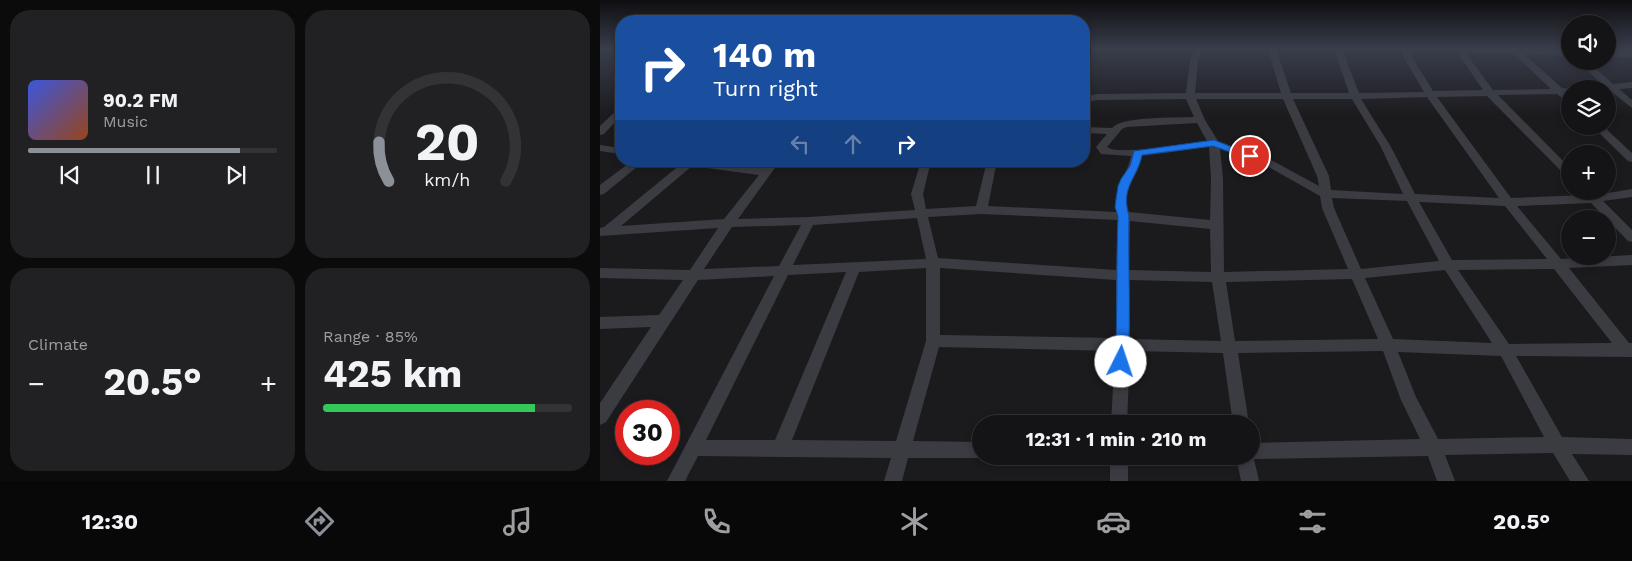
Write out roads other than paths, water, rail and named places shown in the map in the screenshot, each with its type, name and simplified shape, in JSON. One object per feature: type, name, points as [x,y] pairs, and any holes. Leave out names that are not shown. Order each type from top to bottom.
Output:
[{"type":"street","points":[[1193,71],[1190,96],[1200,120],[1214,143],[1217,179],[1215,225],[1218,277],[1240,415]]},
{"type":"street","points":[[1279,71],[1287,96],[1323,176],[1328,208],[1388,345],[1409,400],[1433,447],[1446,481]]},
{"type":"street","points":[[1346,71],[1355,96],[1386,147],[1411,198],[1448,265],[1505,350],[1557,445],[1580,481]]},
{"type":"street","points":[[1416,71],[1430,94],[1508,202],[1630,351]]},
{"type":"street","points":[[1474,71],[1490,94],[1561,165]]},
{"type":"street","points":[[1541,71],[1561,88]]},
{"type":"street","points":[[1592,71],[1601,80]]},
{"type":"street","points":[[1616,86],[1632,85]]},
{"type":"street","points":[[1090,98],[1097,96],[1355,96],[1561,91]]},
{"type":"street","points":[[1616,92],[1632,105]]},
{"type":"street","points":[[600,132],[615,118]]},
{"type":"street","points":[[1200,120],[1126,124],[1118,127],[1101,147],[1105,152],[1112,154],[1138,153],[1214,143],[1269,163],[1325,194],[1508,202],[1561,198]]},
{"type":"street","points":[[1090,130],[1114,131]]},
{"type":"street","points":[[1607,135],[1632,159]]},
{"type":"street","points":[[600,148],[615,150]]},
{"type":"street","points":[[1119,415],[1124,314],[1122,275],[1124,216],[1121,207],[1123,186],[1135,167],[1138,153]]},
{"type":"street","points":[[600,191],[631,167]]},
{"type":"street","points":[[602,233],[682,167]]},
{"type":"street","points":[[727,167],[766,172]]},
{"type":"street","points":[[600,417],[728,224],[770,167]]},
{"type":"street","points":[[893,481],[932,340],[933,263],[917,194],[924,167]]},
{"type":"street","points":[[981,210],[991,167]]},
{"type":"street","points":[[1616,194],[1632,193]]},
{"type":"street","points":[[1596,200],[1632,238]]},
{"type":"street","points":[[602,233],[981,210],[1124,216],[1215,225]]},
{"type":"street","points":[[676,481],[809,221]]},
{"type":"street","points":[[600,273],[694,275],[933,263],[1122,275],[1218,277],[1357,274],[1448,265],[1558,264],[1632,260]]},
{"type":"street","points":[[780,448],[855,266]]},
{"type":"street","points":[[600,323],[664,321]]},
{"type":"street","points":[[932,340],[1229,347],[1388,345],[1505,350],[1630,351]]},
{"type":"street","points":[[1260,451],[1557,445],[1632,447]]},
{"type":"street","points":[[694,448],[972,450]]},
{"type":"street","points":[[1119,465],[1119,481]]},
{"type":"street","points":[[1247,465],[1250,481]]}]
